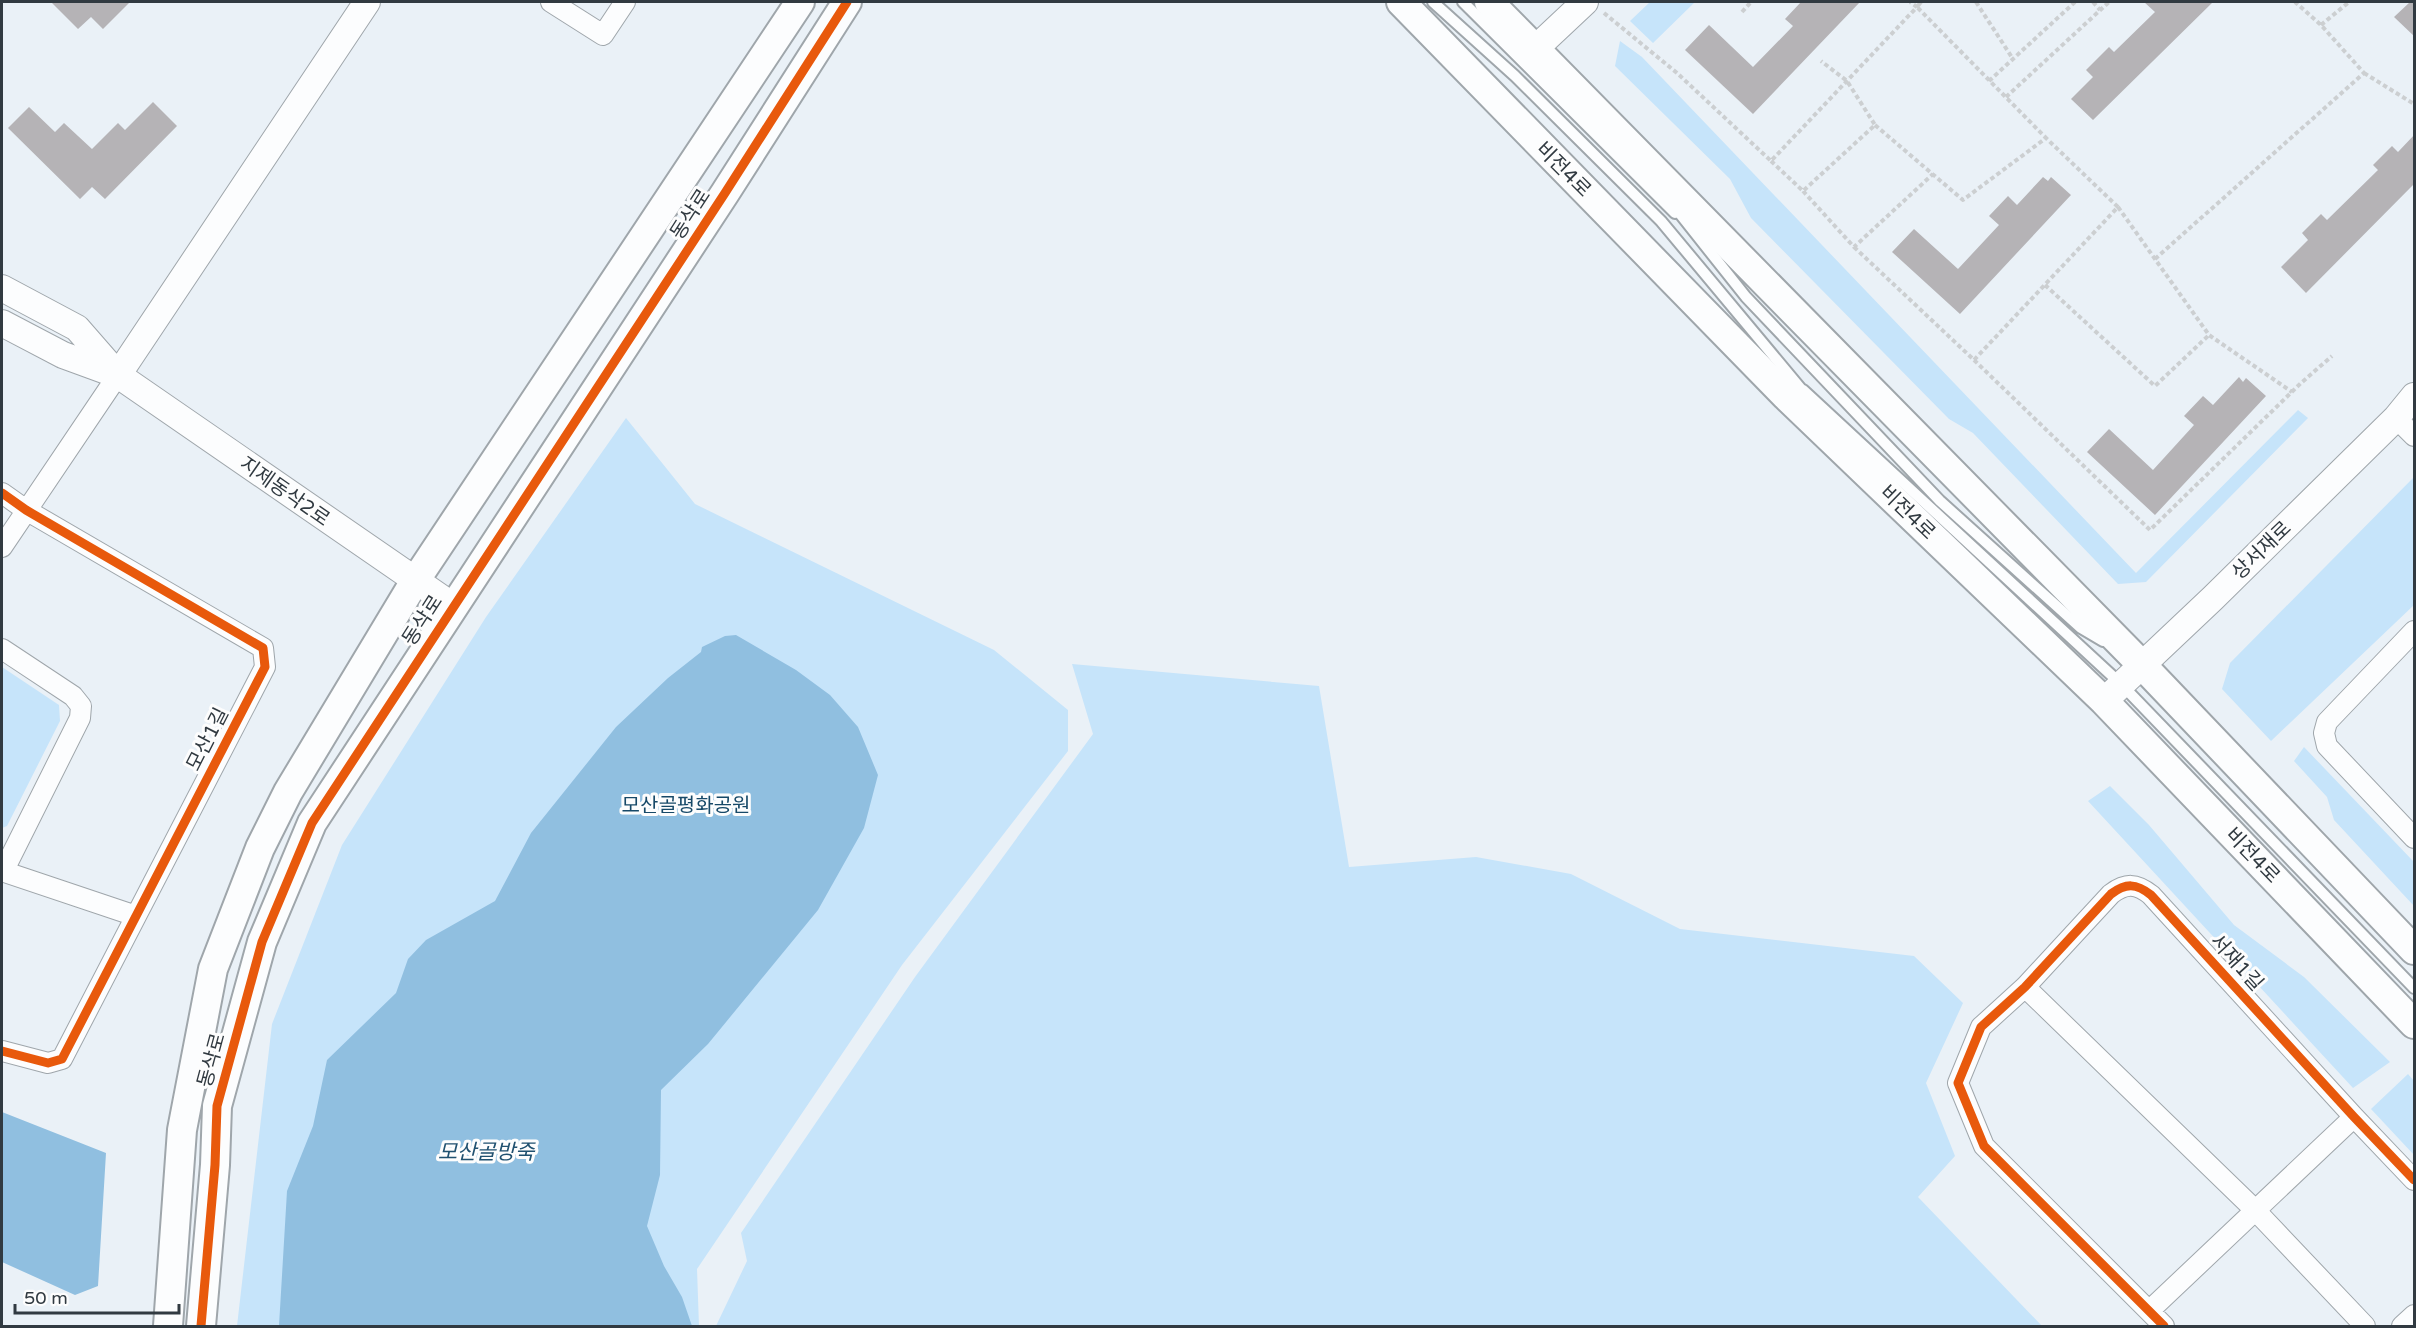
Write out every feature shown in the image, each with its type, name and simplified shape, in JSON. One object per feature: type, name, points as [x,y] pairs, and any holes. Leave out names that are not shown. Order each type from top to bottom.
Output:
[{"type":"main road","name":"동삭로","points":[[168,1326],[182,1130],[213,969],[260,848],[288,792],[415,581],[800,2]]},
{"type":"main road","name":"동삭로","points":[[201,1326],[215,1165],[217,1106],[262,942],[312,824],[725,193],[847,2]]},
{"type":"main road","name":"비전4로","points":[[1401,2],[1786,396],[1837,443],[2127,679],[2410,954]]},
{"type":"main road","name":"비전4로","points":[[1489,2],[1636,149],[2127,679],[2415,1024]]},
{"type":"street","points":[[2,547],[367,2]]},
{"type":"street","points":[[551,2],[603,35],[625,2]]},
{"type":"street","points":[[1536,48],[1592,5]]},
{"type":"street","name":"지제동삭2로","points":[[2,288],[77,328],[118,375],[453,606]]},
{"type":"street","name":"지제동삭2로","points":[[2,323],[63,355],[118,375]]},
{"type":"street","name":"상서재로","points":[[2127,679],[2396,418],[2415,396]]},
{"type":"street","points":[[2396,418],[2415,436]]},
{"type":"street","name":"모산1길","points":[[2,493],[26,510],[263,648],[264,667],[62,1059],[48,1064],[2,1051]]},
{"type":"street","points":[[2414,632],[2336,711],[2327,722],[2324,733],[2327,746],[2415,838]]},
{"type":"street","points":[[2,649],[74,696],[81,706],[80,718],[2,872],[136,916]]},
{"type":"street","name":"서재1길","points":[[2149,1311],[1984,1146],[1958,1083],[1981,1027],[2025,987],[2120,887],[2132,884],[2143,888],[2151,895],[2354,1117],[2415,1180]]},
{"type":"street","points":[[2025,987],[2254,1209],[2365,1326]]},
{"type":"street","points":[[2164,1326],[2149,1311],[2254,1209],[2354,1117]]},
{"type":"street","points":[[2403,1326],[2415,1315]]},
{"type":"lane","points":[[1433,2],[1515,76],[1661,221],[1803,390],[1837,443]]},
{"type":"lane","points":[[1463,2],[1684,221]]},
{"type":"lane","points":[[1636,149],[1684,221],[1746,297],[1940,501],[2081,628],[2100,639],[2108,648]]},
{"type":"lane","points":[[1803,390],[2127,679],[2415,987]]},
{"type":"lane","points":[[2100,639],[2127,679]]},
{"type":"lane","points":[[2228,772],[2410,954]]},
{"type":"path","points":[[1742,12],[1751,2]]},
{"type":"path","points":[[1910,2],[2118,207],[2209,335],[2292,392]]},
{"type":"path","points":[[1771,161],[1921,2]]},
{"type":"path","points":[[1976,2],[2013,59]]},
{"type":"path","points":[[1989,81],[2074,2]]},
{"type":"path","points":[[2093,2],[2100,10]]},
{"type":"path","points":[[2006,97],[2109,2]]},
{"type":"path","points":[[2295,2],[2321,25],[2364,73],[2415,104]]},
{"type":"path","points":[[2321,25],[2349,2]]},
{"type":"path","points":[[1592,5],[1677,73],[1803,191],[1854,247],[2150,530],[2332,356]]},
{"type":"path","points":[[1821,61],[1846,81],[1875,125],[1963,200],[2046,138]]},
{"type":"path","points":[[2155,259],[2364,73]]},
{"type":"path","points":[[1803,191],[1875,125]]},
{"type":"path","points":[[1854,247],[1933,174]]},
{"type":"path","points":[[1974,360],[2118,207]]},
{"type":"path","points":[[2045,285],[2155,386],[2209,335]]},
{"type":"green space","points":[[1650,2],[1695,2],[1653,43],[1630,21]]},
{"type":"green space","points":[[1620,41],[1642,57],[2136,573],[2298,410],[2308,418],[2146,582],[2118,584],[1973,433],[1949,419],[1751,218],[1730,179],[1615,66]]},
{"type":"green space","name":"모산골평화공원","points":[[626,418],[695,504],[994,650],[1068,710],[1068,751],[902,965],[697,1269],[699,1326],[237,1326],[272,1024],[342,845],[486,617]]},
{"type":"green space","points":[[2414,477],[2414,605],[2271,741],[2222,689],[2230,663]]},
{"type":"green space","points":[[1072,664],[1319,686],[1349,867],[1476,857],[1571,874],[1680,929],[1914,956],[1963,1003],[1926,1083],[1955,1156],[1918,1197],[2042,1326],[716,1326],[747,1261],[741,1233],[915,977],[1093,734]]},
{"type":"green space","points":[[2,667],[59,705],[60,721],[7,826],[2,828]]},
{"type":"green space","points":[[2304,747],[2414,862],[2414,906],[2334,820],[2327,797],[2294,761]]},
{"type":"green space","points":[[2110,786],[2149,825],[2234,925],[2304,977],[2390,1062],[2353,1088],[2088,801]]},
{"type":"green space","points":[[2408,1074],[2414,1081],[2414,1155],[2371,1109]]},
{"type":"water","name":"모산골방죽","points":[[736,635],[796,670],[830,695],[858,727],[878,775],[864,828],[818,910],[708,1044],[661,1090],[660,1175],[647,1226],[664,1266],[682,1297],[692,1326],[279,1326],[287,1191],[313,1126],[327,1060],[396,993],[408,959],[426,940],[495,901],[531,833],[616,727],[668,678],[701,652],[702,647],[725,636]]},
{"type":"water","points":[[2,1112],[106,1153],[98,1286],[75,1295],[2,1262]]},
{"type":"building","points":[[51,2],[130,2],[103,29],[91,17],[78,29]]},
{"type":"building","points":[[1801,2],[1860,2],[1753,114],[1685,50],[1709,25],[1753,67],[1793,26],[1785,19]]},
{"type":"building","points":[[2144,2],[2213,2],[2093,120],[2071,99],[2093,77],[2086,70],[2109,47],[2114,52],[2155,12]]},
{"type":"building","points":[[2410,2],[2415,2],[2415,37],[2394,17]]},
{"type":"building","points":[[153,102],[177,126],[105,199],[92,187],[80,199],[8,128],[29,107],[55,132],[64,123],[92,149],[118,123],[125,130]]},
{"type":"building","points":[[2415,134],[2415,183],[2306,293],[2281,267],[2308,240],[2302,233],[2321,214],[2327,220],[2378,170],[2373,165],[2392,146],[2398,152]]},
{"type":"building","points":[[2043,177],[2048,181],[2051,177],[2071,195],[1960,314],[1892,252],[1914,229],[1958,269],[1999,225],[1989,216],[2008,196],[2017,205]]},
{"type":"building","points":[[2239,377],[2243,382],[2246,378],[2266,396],[2155,515],[2087,452],[2109,429],[2153,470],[2194,425],[2184,416],[2203,396],[2213,405]]},
{"type":"cycle path","points":[[201,1326],[215,1165],[217,1106],[262,942],[312,823],[725,193],[847,2]]},
{"type":"cycle path","points":[[2,493],[26,510],[263,648],[265,667],[62,1059],[48,1063],[2,1051]]},
{"type":"cycle path","points":[[2164,1326],[1984,1146],[1958,1083],[1981,1027],[2025,987],[2116,890],[2131,886],[2141,888],[2151,895],[2414,1180]]}]
